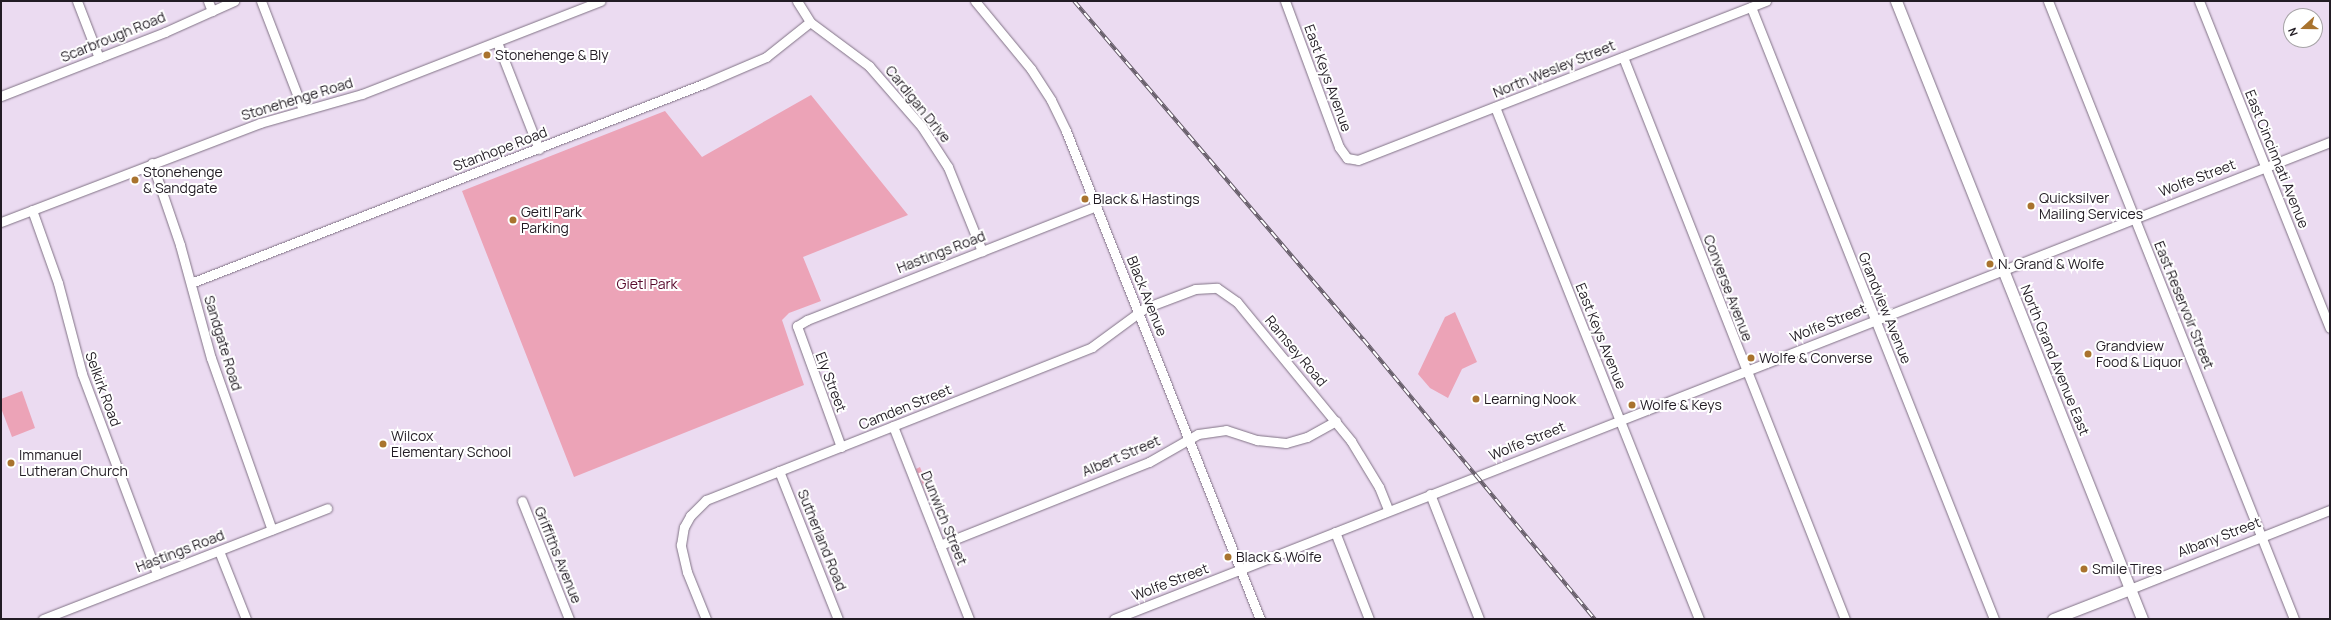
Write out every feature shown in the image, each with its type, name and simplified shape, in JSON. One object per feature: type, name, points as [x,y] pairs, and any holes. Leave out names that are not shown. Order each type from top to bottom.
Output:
[{"type":"street","points":[[77,1],[98,58]]},
{"type":"street","points":[[208,1],[212,11]]},
{"type":"street","name":"Scarbrough Road","points":[[1,96],[98,58],[234,1]]},
{"type":"street","points":[[261,1],[303,110]]},
{"type":"street","name":"Stonehenge Road","points":[[1,222],[260,123],[362,94],[600,1]]},
{"type":"street","name":"Cardigan Drive","points":[[797,1],[810,22],[869,66],[922,127],[948,167],[982,251]]},
{"type":"street","name":"Black Avenue","points":[[975,1],[1031,69],[1051,100],[1139,312],[1260,619]]},
{"type":"street","name":"East Keys Avenue","points":[[1285,1],[1337,143],[1343,154],[1352,160]]},
{"type":"street","name":"North Wesley Street","points":[[1352,160],[1365,159],[1766,1]]},
{"type":"street","name":"North Grand Avenue East","points":[[1896,1],[2142,619]]},
{"type":"street","name":"East Reservoir Street","points":[[2048,1],[2294,619]]},
{"type":"street","name":"East Cincinnati Avenue","points":[[2199,1],[2330,328]]},
{"type":"street","name":"Grandview Avenue","points":[[1751,7],[1994,619]]},
{"type":"street","name":"Stanhope Road","points":[[191,284],[538,149],[766,57],[810,22]]},
{"type":"street","points":[[497,42],[538,149]]},
{"type":"street","name":"Converse Avenue","points":[[1623,57],[1845,619]]},
{"type":"street","name":"East Keys Avenue","points":[[1495,107],[1699,619]]},
{"type":"street","name":"Wolfe Street","points":[[1117,619],[1335,532],[1388,509],[1746,371],[1874,319],[2264,166],[2330,142]]},
{"type":"street","name":"Sandgate Road","points":[[152,163],[173,220],[211,358],[272,530]]},
{"type":"street","name":"Hastings Road","points":[[797,326],[807,320],[1096,206]]},
{"type":"street","name":"Selkirk Road","points":[[32,210],[58,284],[82,374],[157,574]]},
{"type":"street","name":"Ramsey Road","points":[[1139,312],[1147,307],[1196,289],[1212,288],[1226,292],[1336,421],[1366,464],[1388,509]]},
{"type":"street","name":"Camden Street","points":[[706,619],[684,560],[681,545],[681,525],[698,506],[706,500],[1092,347],[1139,312]]},
{"type":"street","name":"Ely Street","points":[[797,326],[841,447]]},
{"type":"street","name":"Albert Street","points":[[940,545],[1149,462],[1189,439],[1205,432],[1226,430],[1257,440],[1286,443],[1307,438],[1336,421]]},
{"type":"street","name":"Dunwich Street","points":[[893,426],[969,619]]},
{"type":"street","name":"Sutherland Road","points":[[780,471],[838,619]]},
{"type":"street","points":[[1430,494],[1479,619]]},
{"type":"street","name":"Griffiths Avenue","points":[[522,501],[569,619]]},
{"type":"street","name":"Hastings Road","points":[[42,619],[327,508]]},
{"type":"street","name":"Albany Street","points":[[2053,619],[2330,510]]},
{"type":"street","points":[[1335,532],[1369,619]]},
{"type":"street","points":[[219,550],[246,619]]},
{"type":"green space","name":"Gietl Park","points":[[811,95],[908,215],[803,257],[821,301],[789,313],[782,320],[804,385],[574,477],[462,191],[665,111],[702,157]]},
{"type":"green space","points":[[1455,312],[1477,362],[1462,369],[1448,398],[1430,388],[1418,374],[1445,317]]},
{"type":"green space","points":[[22,391],[35,428],[12,437],[1,408],[1,399]]},
{"type":"green space","points":[[920,467],[932,498],[929,499],[916,469]]},
{"type":"railway","points":[[1074,1],[1363,339],[1595,619]]},
{"type":"place","name":"Stonehenge & Bly","points":[[487,55]]},
{"type":"place","name":"Stonehenge & Sandgate","points":[[135,180]]},
{"type":"place","name":"Black & Hastings","points":[[1085,199]]},
{"type":"place","name":"Quicksilver Mailing Services","points":[[2031,206]]},
{"type":"place","name":"Geitl Park Parking","points":[[513,220]]},
{"type":"place","name":"N. Grand & Wolfe","points":[[1990,264]]},
{"type":"place","name":"Grandview Food & Liquor","points":[[2088,354]]},
{"type":"place","name":"Wolfe & Converse","points":[[1751,358]]},
{"type":"place","name":"Learning Nook","points":[[1476,399]]},
{"type":"place","name":"Wolfe & Keys","points":[[1632,405]]},
{"type":"place","name":"Wilcox Elementary School","points":[[383,444]]},
{"type":"place","name":"Immanuel Lutheran Church","points":[[11,463]]},
{"type":"place","name":"Black & Wolfe","points":[[1228,557]]},
{"type":"place","name":"Smile Tires","points":[[2084,569]]}]
